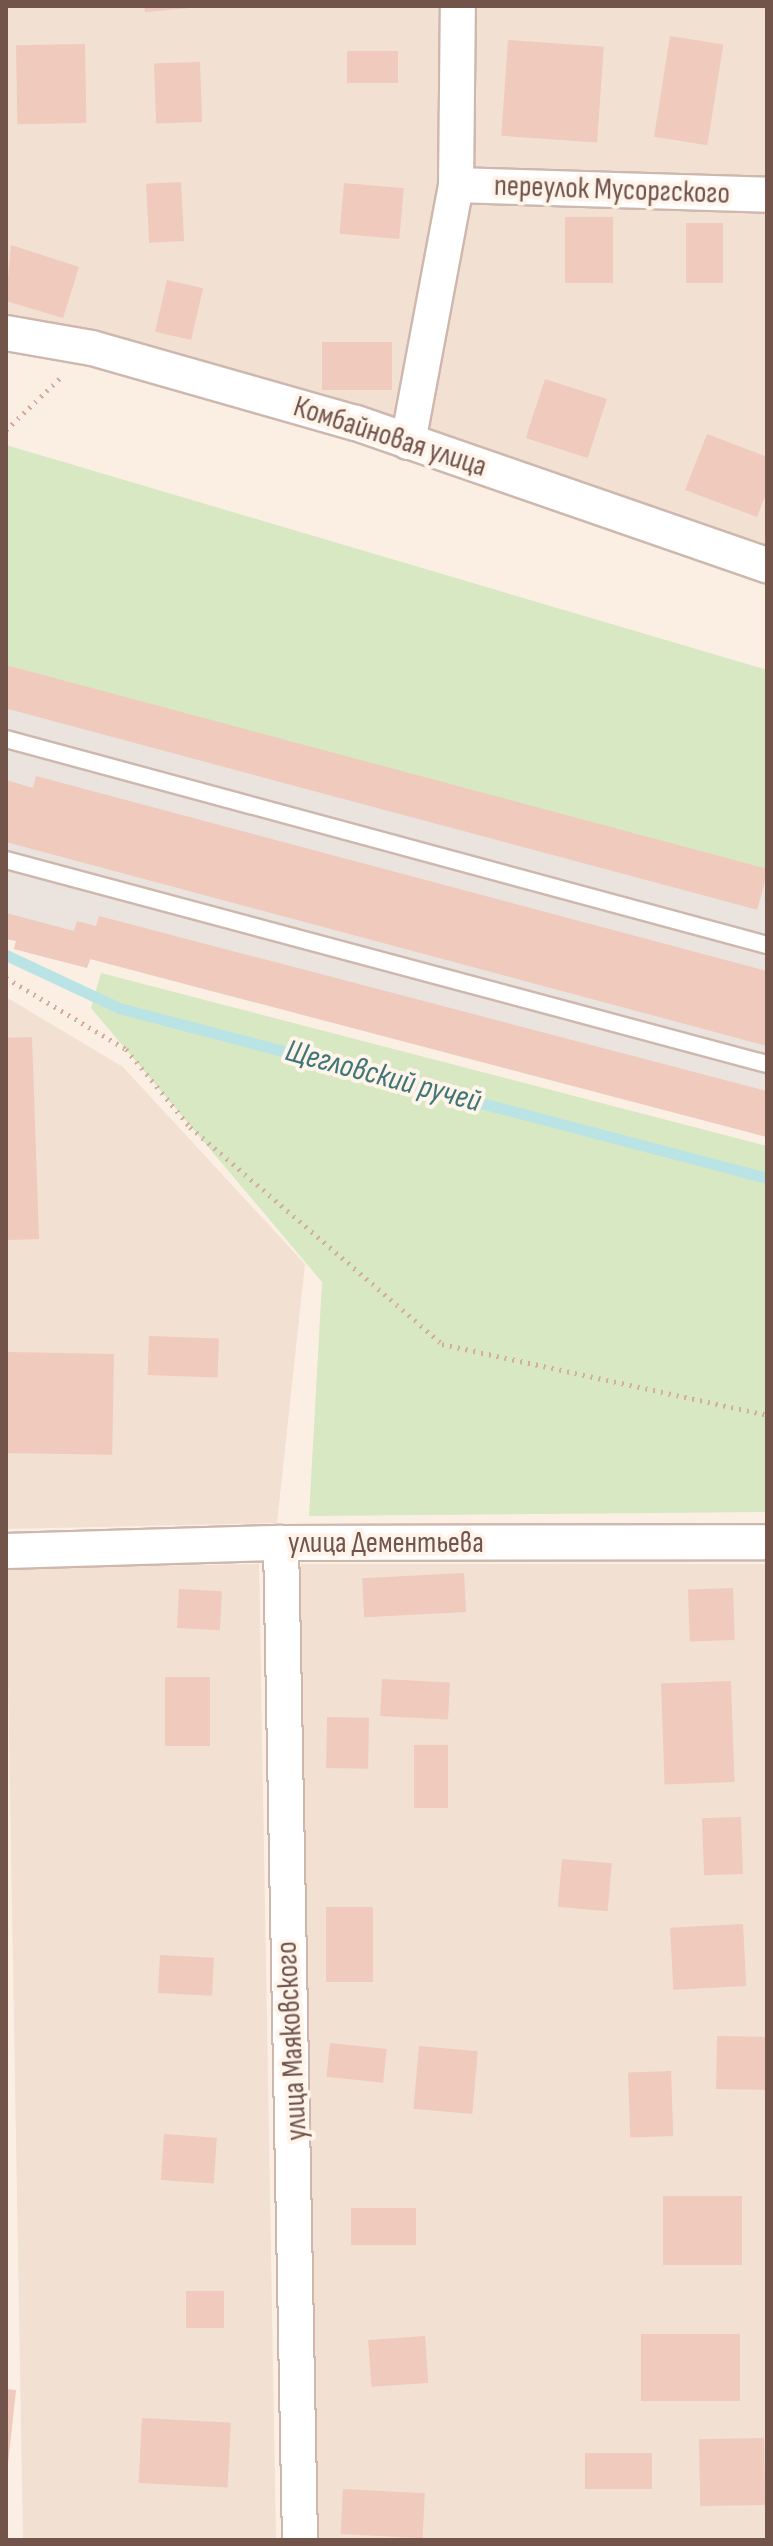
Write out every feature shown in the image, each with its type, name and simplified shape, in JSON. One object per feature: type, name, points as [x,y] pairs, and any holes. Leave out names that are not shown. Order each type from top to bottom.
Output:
[{"type":"street","points":[[408,442],[456,185],[458,6]]},
{"type":"street","name":"переулок Мусоргского","points":[[456,185],[767,195]]},
{"type":"street","name":"Комбайновая улица","points":[[6,333],[92,348],[408,442],[767,565]]},
{"type":"street","name":"улица Дементьева","points":[[6,1551],[281,1543],[767,1542]]},
{"type":"street","name":"улица Маяковского","points":[[281,1543],[300,2540]]},
{"type":"lane","points":[[7,740],[767,945]]},
{"type":"lane","points":[[6,860],[767,1064]]},
{"type":"path","points":[[6,430],[92,348]]},
{"type":"path","points":[[6,978],[126,1049],[190,1127],[442,1344],[767,1415]]},
{"type":"shaded area","points":[[6,6],[767,6],[767,547],[6,319]]},
{"type":"shaded area","points":[[6,665],[767,875],[767,1137],[91,959],[87,968],[14,949],[16,941],[6,939]]},
{"type":"shaded area","points":[[6,997],[123,1067],[305,1264],[277,1523],[6,1529]]},
{"type":"shaded area","points":[[259,1564],[276,2540],[23,2540],[6,1568]]},
{"type":"shaded area","points":[[301,1564],[767,1564],[767,2540],[301,2540]]},
{"type":"green space","points":[[6,445],[767,670],[767,873],[6,665]]},
{"type":"green space","points":[[101,973],[767,1146],[767,1512],[309,1516],[322,1282],[91,1008]]},
{"type":"building","points":[[144,6],[189,6],[190,8],[145,12]]},
{"type":"building","points":[[670,36],[723,44],[707,145],[654,137]]},
{"type":"building","points":[[508,40],[604,47],[597,142],[501,136]]},
{"type":"building","points":[[85,44],[86,123],[17,124],[16,45]]},
{"type":"building","points":[[347,51],[398,51],[398,83],[347,83]]},
{"type":"building","points":[[200,62],[202,122],[156,124],[154,64]]},
{"type":"building","points":[[181,182],[184,241],[149,243],[146,184]]},
{"type":"building","points":[[344,183],[404,188],[399,239],[340,234]]},
{"type":"building","points":[[565,217],[613,217],[613,283],[565,283]]},
{"type":"building","points":[[686,223],[723,223],[723,283],[686,283]]},
{"type":"building","points":[[11,245],[79,267],[63,318],[6,301]]},
{"type":"building","points":[[167,280],[203,288],[191,340],[155,332]]},
{"type":"building","points":[[322,342],[392,342],[392,390],[322,390]]},
{"type":"building","points":[[545,379],[607,399],[588,458],[526,438]]},
{"type":"building","points":[[707,434],[767,457],[767,491],[757,517],[685,490]]},
{"type":"building","points":[[6,665],[767,869],[757,910],[6,708]]},
{"type":"building","points":[[36,776],[767,971],[767,1046],[6,842],[6,780],[33,788]]},
{"type":"building","points":[[6,913],[74,931],[77,921],[96,926],[99,916],[767,1091],[767,1137],[90,959],[87,968],[14,949],[16,941],[6,939]]},
{"type":"building","points":[[32,1037],[39,1239],[6,1240],[6,1038]]},
{"type":"building","points":[[149,1336],[219,1338],[218,1377],[148,1375]]},
{"type":"building","points":[[6,1352],[114,1354],[112,1455],[6,1453]]},
{"type":"building","points":[[464,1573],[466,1612],[364,1617],[362,1578]]},
{"type":"building","points":[[733,1588],[735,1640],[690,1642],[688,1590]]},
{"type":"building","points":[[179,1589],[222,1591],[220,1630],[177,1628]]},
{"type":"building","points":[[165,1677],[210,1677],[210,1746],[165,1746]]},
{"type":"building","points":[[382,1679],[450,1683],[448,1720],[380,1716]]},
{"type":"building","points":[[731,1681],[735,1782],[665,1784],[661,1683]]},
{"type":"building","points":[[327,1717],[369,1718],[368,1769],[326,1768]]},
{"type":"building","points":[[414,1745],[448,1745],[448,1808],[414,1808]]},
{"type":"building","points":[[741,1817],[743,1874],[704,1875],[702,1818]]},
{"type":"building","points":[[562,1859],[612,1863],[608,1911],[558,1907]]},
{"type":"building","points":[[326,1907],[373,1907],[373,1982],[326,1982]]},
{"type":"building","points":[[743,1924],[746,1986],[673,1990],[670,1928]]},
{"type":"building","points":[[160,1955],[214,1958],[212,1996],[158,1993]]},
{"type":"building","points":[[717,2036],[767,2037],[766,2090],[716,2089]]},
{"type":"building","points":[[330,2043],[387,2049],[383,2083],[326,2077]]},
{"type":"building","points":[[419,2046],[478,2051],[472,2114],[414,2109]]},
{"type":"building","points":[[671,2071],[673,2136],[630,2137],[628,2073]]},
{"type":"building","points":[[164,2134],[217,2138],[214,2184],[161,2180]]},
{"type":"building","points":[[663,2196],[742,2196],[742,2265],[663,2265]]},
{"type":"building","points":[[351,2208],[416,2208],[416,2245],[351,2245]]},
{"type":"building","points":[[186,2291],[224,2291],[224,2328],[186,2328]]},
{"type":"building","points":[[641,2334],[740,2334],[740,2401],[641,2401]]},
{"type":"building","points":[[425,2336],[428,2383],[371,2387],[368,2340]]},
{"type":"building","points":[[6,2389],[16,2390],[8,2464],[6,2464]]},
{"type":"building","points":[[142,2418],[231,2423],[227,2488],[139,2483]]},
{"type":"building","points":[[764,2438],[765,2505],[700,2506],[699,2439]]},
{"type":"building","points":[[585,2453],[652,2453],[652,2489],[585,2489]]},
{"type":"building","points":[[343,2489],[425,2493],[423,2538],[341,2534]]},
{"type":"waterway","name":"Щегловский ручей","points":[[6,955],[119,1008],[767,1178]]}]
